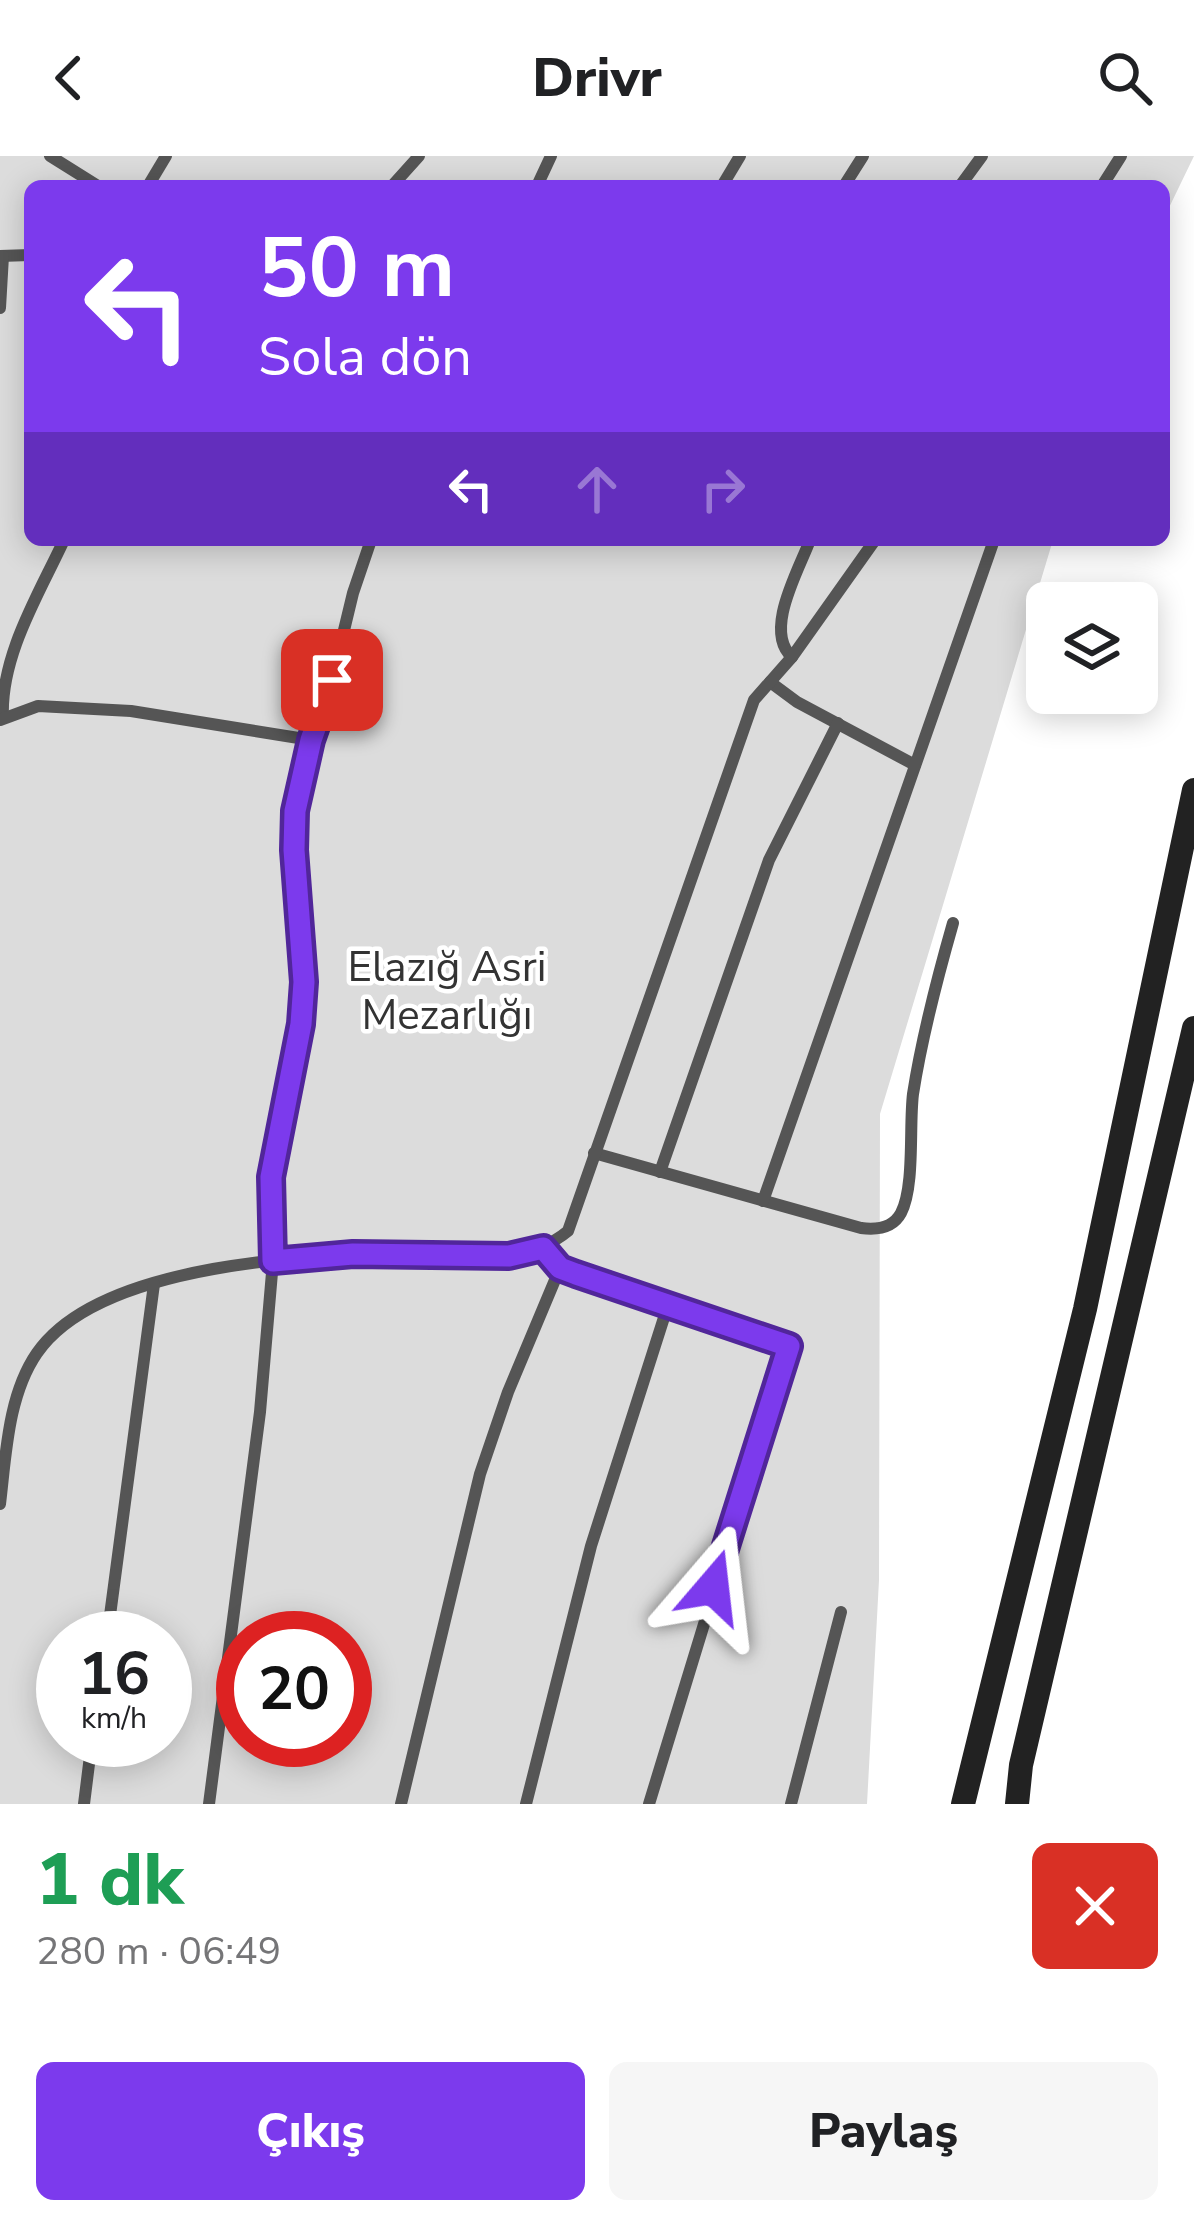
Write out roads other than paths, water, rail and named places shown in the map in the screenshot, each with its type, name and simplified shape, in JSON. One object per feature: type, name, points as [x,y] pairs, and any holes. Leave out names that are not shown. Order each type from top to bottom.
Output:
[{"type":"street","points":[[963,1804],[1084,1309],[1194,790]]},
{"type":"street","points":[[1017,1804],[1031,1721],[1194,1028]]},
{"type":"lane","points":[[50,156],[88,180]]},
{"type":"lane","points":[[397,180],[419,156]]},
{"type":"lane","points":[[0,308],[1,256]]},
{"type":"lane","points":[[61,546],[17,641],[1,690],[1,719],[38,706],[131,711],[311,740]]},
{"type":"lane","points":[[209,1804],[241,1583],[273,1261],[271,1177],[303,1003],[304,935],[294,850],[295,811],[311,740],[369,546]]},
{"type":"lane","points":[[792,657],[784,649],[780,627],[808,546]]},
{"type":"lane","points":[[0,1504],[5,1432],[27,1371],[46,1341],[78,1315],[154,1284],[221,1268],[353,1254],[509,1256],[543,1248],[568,1231],[754,700],[792,657],[871,546]]},
{"type":"lane","points":[[763,1202],[992,546]]},
{"type":"lane","points":[[770,682],[797,702],[915,765]]},
{"type":"lane","points":[[660,1172],[769,860],[838,723]]},
{"type":"lane","points":[[594,1153],[763,1202],[882,1228],[900,1216],[907,1194],[908,1132],[920,1052],[953,923]]},
{"type":"lane","points":[[543,1248],[560,1268],[789,1346],[649,1804]]},
{"type":"lane","points":[[401,1804],[480,1474],[560,1268]]},
{"type":"lane","points":[[111,1611],[154,1284]]},
{"type":"lane","points":[[526,1804],[591,1546],[668,1305]]},
{"type":"lane","points":[[791,1804],[841,1612]]},
{"type":"lane","points":[[84,1804],[89,1767]]},
{"type":"park label","name":"Elazığ Asri Mezarlığı","points":[[447,991]]}]
